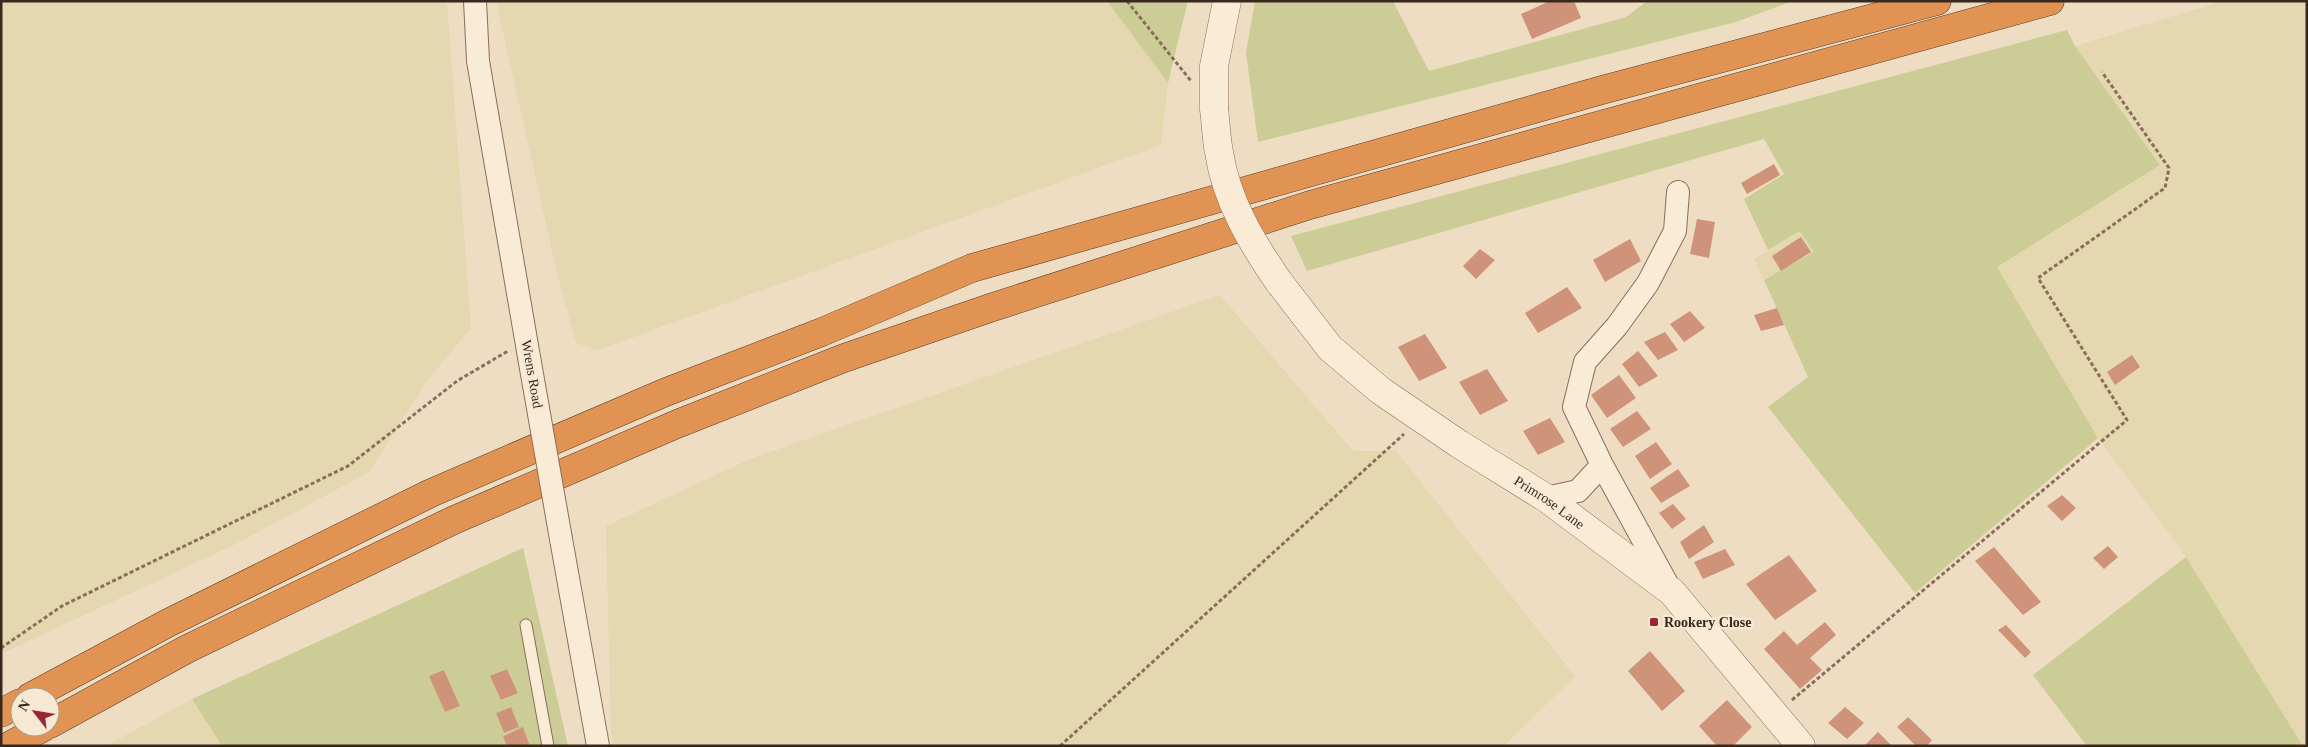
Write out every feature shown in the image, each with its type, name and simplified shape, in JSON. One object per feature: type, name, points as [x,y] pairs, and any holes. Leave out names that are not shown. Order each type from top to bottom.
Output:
[{"type":"highway","points":[[49,687],[168,623],[431,493],[666,392],[822,332],[972,268],[1602,90],[1937,1]]},
{"type":"highway","points":[[60,719],[187,650],[454,520],[677,424],[844,358],[994,307],[1310,205],[2050,1]]},
{"type":"highway","points":[[9,746],[26,737]]},
{"type":"street","name":"Wrens Road","points":[[475,1],[478,60],[560,539],[598,746]]},
{"type":"street","name":"Primrose Lane","points":[[1227,1],[1214,66],[1214,109],[1219,154],[1230,195],[1252,244],[1278,282],[1330,348],[1381,391],[1546,498],[1672,592],[1801,746]]},
{"type":"street","points":[[1672,592],[1602,465],[1574,407],[1586,362],[1617,326],[1648,283],[1675,231],[1678,192]]},
{"type":"street","points":[[1546,498],[1578,491],[1602,465]]},
{"type":"lane","points":[[526,625],[548,746]]},
{"type":"path","points":[[1127,1],[1214,109]]},
{"type":"path","points":[[1775,713],[2127,420],[2038,278],[2165,188],[2169,168],[2102,72]]},
{"type":"path","points":[[1,648],[62,606],[348,466],[457,381],[528,349]]},
{"type":"path","points":[[1060,746],[1422,418]]},
{"type":"shaded area","points":[[1,1],[447,1],[471,328],[427,381],[369,472],[238,543],[1,654]]},
{"type":"shaded area","points":[[496,1],[1107,1],[1168,83],[1161,145],[598,350],[576,343],[557,273]]},
{"type":"shaded area","points":[[2223,1],[2307,1],[2307,746],[2303,746],[2186,557],[2098,438],[1997,267],[2160,165],[2075,46]]},
{"type":"shaded area","points":[[1800,231],[1815,252],[1764,280],[1754,259]]},
{"type":"shaded area","points":[[1220,295],[1353,451],[1396,451],[1575,676],[1504,746],[614,746],[611,737],[606,526],[750,459]]},
{"type":"shaded area","points":[[192,699],[222,746],[106,746]]},
{"type":"green space","points":[[1107,1],[1188,1],[1168,83]]},
{"type":"green space","points":[[1255,1],[1393,1],[1429,71],[1626,17],[1647,1],[1793,1],[1736,22],[1258,142],[1246,53]]},
{"type":"green space","points":[[2067,30],[2075,46],[2160,165],[1997,267],[2098,438],[1915,593],[1768,407],[1808,377],[1764,280],[1814,252],[1800,231],[1768,250],[1744,199],[1784,174],[1764,139],[1307,271],[1291,236]]},
{"type":"green space","points":[[523,548],[568,746],[530,746],[523,728],[503,735],[507,746],[222,746],[192,699]],"holes":[[[507,669],[518,692],[502,700],[491,676]],[[444,670],[460,706],[445,712],[430,676]],[[511,707],[519,727],[504,733],[496,713]]]},
{"type":"green space","points":[[2186,557],[2303,746],[2087,746],[2033,675]]},
{"type":"building","points":[[1550,1],[1574,1],[1581,18],[1532,39],[1521,14]]},
{"type":"building","points":[[1774,164],[1780,175],[1747,194],[1741,183]]},
{"type":"building","points":[[1697,219],[1715,222],[1709,258],[1690,254]]},
{"type":"building","points":[[1801,237],[1811,252],[1781,271],[1772,256]]},
{"type":"building","points":[[1630,239],[1641,261],[1605,282],[1593,260]]},
{"type":"building","points":[[1480,249],[1495,260],[1476,279],[1463,266]]},
{"type":"building","points":[[1567,287],[1582,308],[1538,333],[1525,313]]},
{"type":"building","points":[[1777,308],[1784,325],[1761,331],[1754,315]]},
{"type":"building","points":[[1690,311],[1705,328],[1684,342],[1670,324]]},
{"type":"building","points":[[1665,332],[1678,350],[1658,360],[1644,342]]},
{"type":"building","points":[[1425,334],[1447,368],[1419,381],[1398,347]]},
{"type":"building","points":[[1638,351],[1658,376],[1639,387],[1622,364]]},
{"type":"building","points":[[2132,355],[2140,367],[2115,385],[2107,372]]},
{"type":"building","points":[[1487,369],[1508,401],[1480,415],[1459,382]]},
{"type":"building","points":[[1619,375],[1636,398],[1607,418],[1591,395]]},
{"type":"building","points":[[1637,411],[1651,429],[1623,447],[1610,429]]},
{"type":"building","points":[[1550,418],[1565,442],[1538,455],[1523,431]]},
{"type":"building","points":[[1656,442],[1672,464],[1650,479],[1635,456]]},
{"type":"building","points":[[1678,469],[1690,486],[1661,503],[1650,488]]},
{"type":"building","points":[[2062,495],[2076,508],[2062,521],[2047,506]]},
{"type":"building","points":[[1673,504],[1686,519],[1672,529],[1659,513]]},
{"type":"building","points":[[1704,525],[1714,542],[1689,559],[1680,542]]},
{"type":"building","points":[[2108,546],[2118,557],[2104,569],[2093,558]]},
{"type":"building","points":[[1994,547],[2041,602],[2023,615],[1975,561]]},
{"type":"building","points":[[1725,549],[1735,565],[1703,579],[1694,562]]},
{"type":"building","points":[[1789,555],[1817,591],[1775,620],[1746,584]]},
{"type":"building","points":[[1825,622],[1836,635],[1810,658],[1822,670],[1800,689],[1764,649],[1784,631],[1797,645]]},
{"type":"building","points":[[2006,625],[2031,652],[2025,658],[1998,630]]},
{"type":"building","points":[[1650,651],[1685,691],[1662,711],[1628,671]]},
{"type":"building","points":[[507,669],[518,693],[501,700],[490,676]]},
{"type":"building","points":[[444,670],[460,706],[445,712],[429,676]]},
{"type":"building","points":[[1727,700],[1752,727],[1733,746],[1717,746],[1699,726]]},
{"type":"building","points":[[511,707],[519,727],[504,733],[496,713]]},
{"type":"building","points":[[1845,707],[1864,723],[1847,739],[1828,723]]},
{"type":"building","points":[[1908,717],[1932,740],[1927,746],[1916,746],[1897,727]]},
{"type":"building","points":[[523,727],[530,746],[507,746],[503,736]]},
{"type":"building","points":[[1878,732],[1892,746],[1864,746]]},
{"type":"place","name":"Rookery Close","points":[[1654,622]]}]
